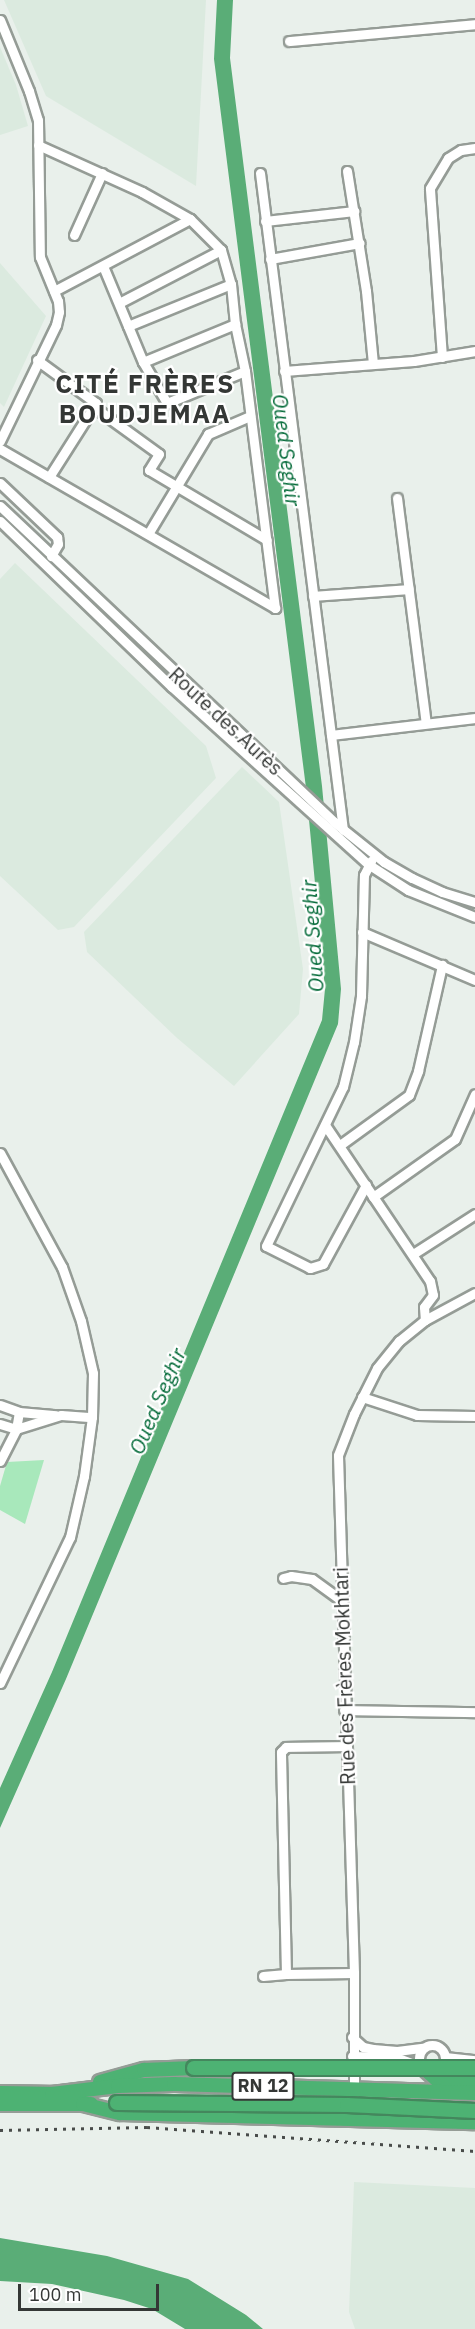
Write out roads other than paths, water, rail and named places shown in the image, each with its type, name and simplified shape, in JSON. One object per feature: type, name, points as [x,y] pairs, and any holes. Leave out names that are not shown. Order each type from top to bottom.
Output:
[{"type":"highway","points":[[52,2094],[125,2074],[194,2068],[475,2068]]},
{"type":"highway","points":[[424,2068],[436,2079],[475,2080]]},
{"type":"highway","name":"RN 12","points":[[52,2094],[118,2086],[174,2084],[475,2092]]},
{"type":"highway","name":"RN 12","points":[[0,2093],[475,2111]]},
{"type":"highway","name":"RN 12","points":[[0,2104],[83,2104],[117,2098],[475,2102]]},
{"type":"highway","name":"RN 12","points":[[83,2104],[120,2114],[354,2117],[475,2122]]},
{"type":"highway","points":[[354,2117],[383,2125],[475,2130]]},
{"type":"street","points":[[0,20],[29,91],[38,120],[40,257],[57,301],[57,318],[0,441]]},
{"type":"street","points":[[289,41],[475,24]]},
{"type":"street","points":[[0,449],[274,608],[245,371],[235,324],[231,284],[220,250],[190,219],[142,192],[38,145]]},
{"type":"street","points":[[442,357],[430,188],[448,158],[461,150],[475,148]]},
{"type":"street","points":[[347,171],[360,243],[373,364]]},
{"type":"street","points":[[74,235],[102,173]]},
{"type":"street","points":[[260,173],[343,830]]},
{"type":"street","points":[[265,221],[354,211]]},
{"type":"street","points":[[54,291],[190,219]]},
{"type":"street","points":[[270,259],[360,243]]},
{"type":"street","points":[[119,303],[220,250]]},
{"type":"street","points":[[103,266],[143,362],[167,403],[245,371]]},
{"type":"street","points":[[128,326],[231,284]]},
{"type":"street","points":[[143,362],[235,324]]},
{"type":"street","points":[[284,371],[442,357],[475,351]]},
{"type":"street","points":[[37,360],[96,403],[49,477]]},
{"type":"street","points":[[94,407],[159,454],[149,470],[267,540]]},
{"type":"street","points":[[148,534],[208,434],[250,416]]},
{"type":"street","points":[[0,483],[57,537],[58,544],[51,556]]},
{"type":"street","points":[[397,498],[426,723]]},
{"type":"street","name":"Route des Aurès","points":[[0,506],[331,825],[368,864],[408,890],[475,918]]},
{"type":"street","name":"Route des Aurès","points":[[0,521],[172,687],[291,788]]},
{"type":"street","points":[[313,596],[409,589]]},
{"type":"street","points":[[331,735],[475,718]]},
{"type":"street","name":"Route des Aurès","points":[[331,825],[343,830],[375,855],[412,878],[442,892],[475,902]]},
{"type":"street","points":[[366,1185],[323,1264],[310,1268],[266,1246],[342,1088],[354,1042],[361,996],[364,875],[375,855]]},
{"type":"street","points":[[362,932],[442,964],[475,980]]},
{"type":"street","points":[[340,1145],[409,1095],[418,1071],[442,964]]},
{"type":"street","points":[[373,1197],[455,1138],[475,1094]]},
{"type":"street","points":[[325,1125],[413,1254],[434,1291],[424,1307],[425,1320]]},
{"type":"street","points":[[0,1153],[62,1267],[81,1321],[93,1373],[92,1417],[84,1476],[70,1537],[0,1683]]},
{"type":"street","points":[[413,1254],[475,1214]]},
{"type":"street","name":"Rue des Frères Mokhtari","points":[[354,2117],[352,2037],[354,1972],[345,1746],[338,1455],[362,1397],[377,1368],[399,1341],[425,1320],[475,1293]]},
{"type":"street","points":[[362,1397],[417,1415],[475,1416]]},
{"type":"street","points":[[4,1406],[17,1421]]},
{"type":"street","points":[[0,1424],[61,1415],[92,1417]]},
{"type":"street","points":[[17,1421],[61,1415]]},
{"type":"street","points":[[0,1461],[17,1421]]},
{"type":"street","points":[[283,1578],[291,1576],[312,1578],[342,1601]]},
{"type":"street","points":[[344,1710],[475,1712]]},
{"type":"street","points":[[286,1974],[281,1752],[286,1748],[345,1746]]},
{"type":"street","points":[[263,1976],[354,1972]]},
{"type":"street","points":[[352,2037],[363,2047],[373,2049],[397,2051],[435,2045],[441,2049],[445,2057],[443,2064],[437,2070],[424,2068],[395,2057],[352,2056]]},
{"type":"street","points":[[423,2048],[419,2055],[424,2068]]},
{"type":"street","points":[[445,2057],[475,2060]]},
{"type":"railway","points":[[0,2130],[147,2127],[475,2151]]},
{"type":"district","name":"CITÉ FRÈRES BOUDJEMAA","points":[[145,399]]},
{"type":"water label","name":"Oued Seghir","points":[[287,450]]},
{"type":"water label","name":"Oued Seghir","points":[[312,936]]},
{"type":"water label","name":"Oued Seghir","points":[[157,1401]]}]
